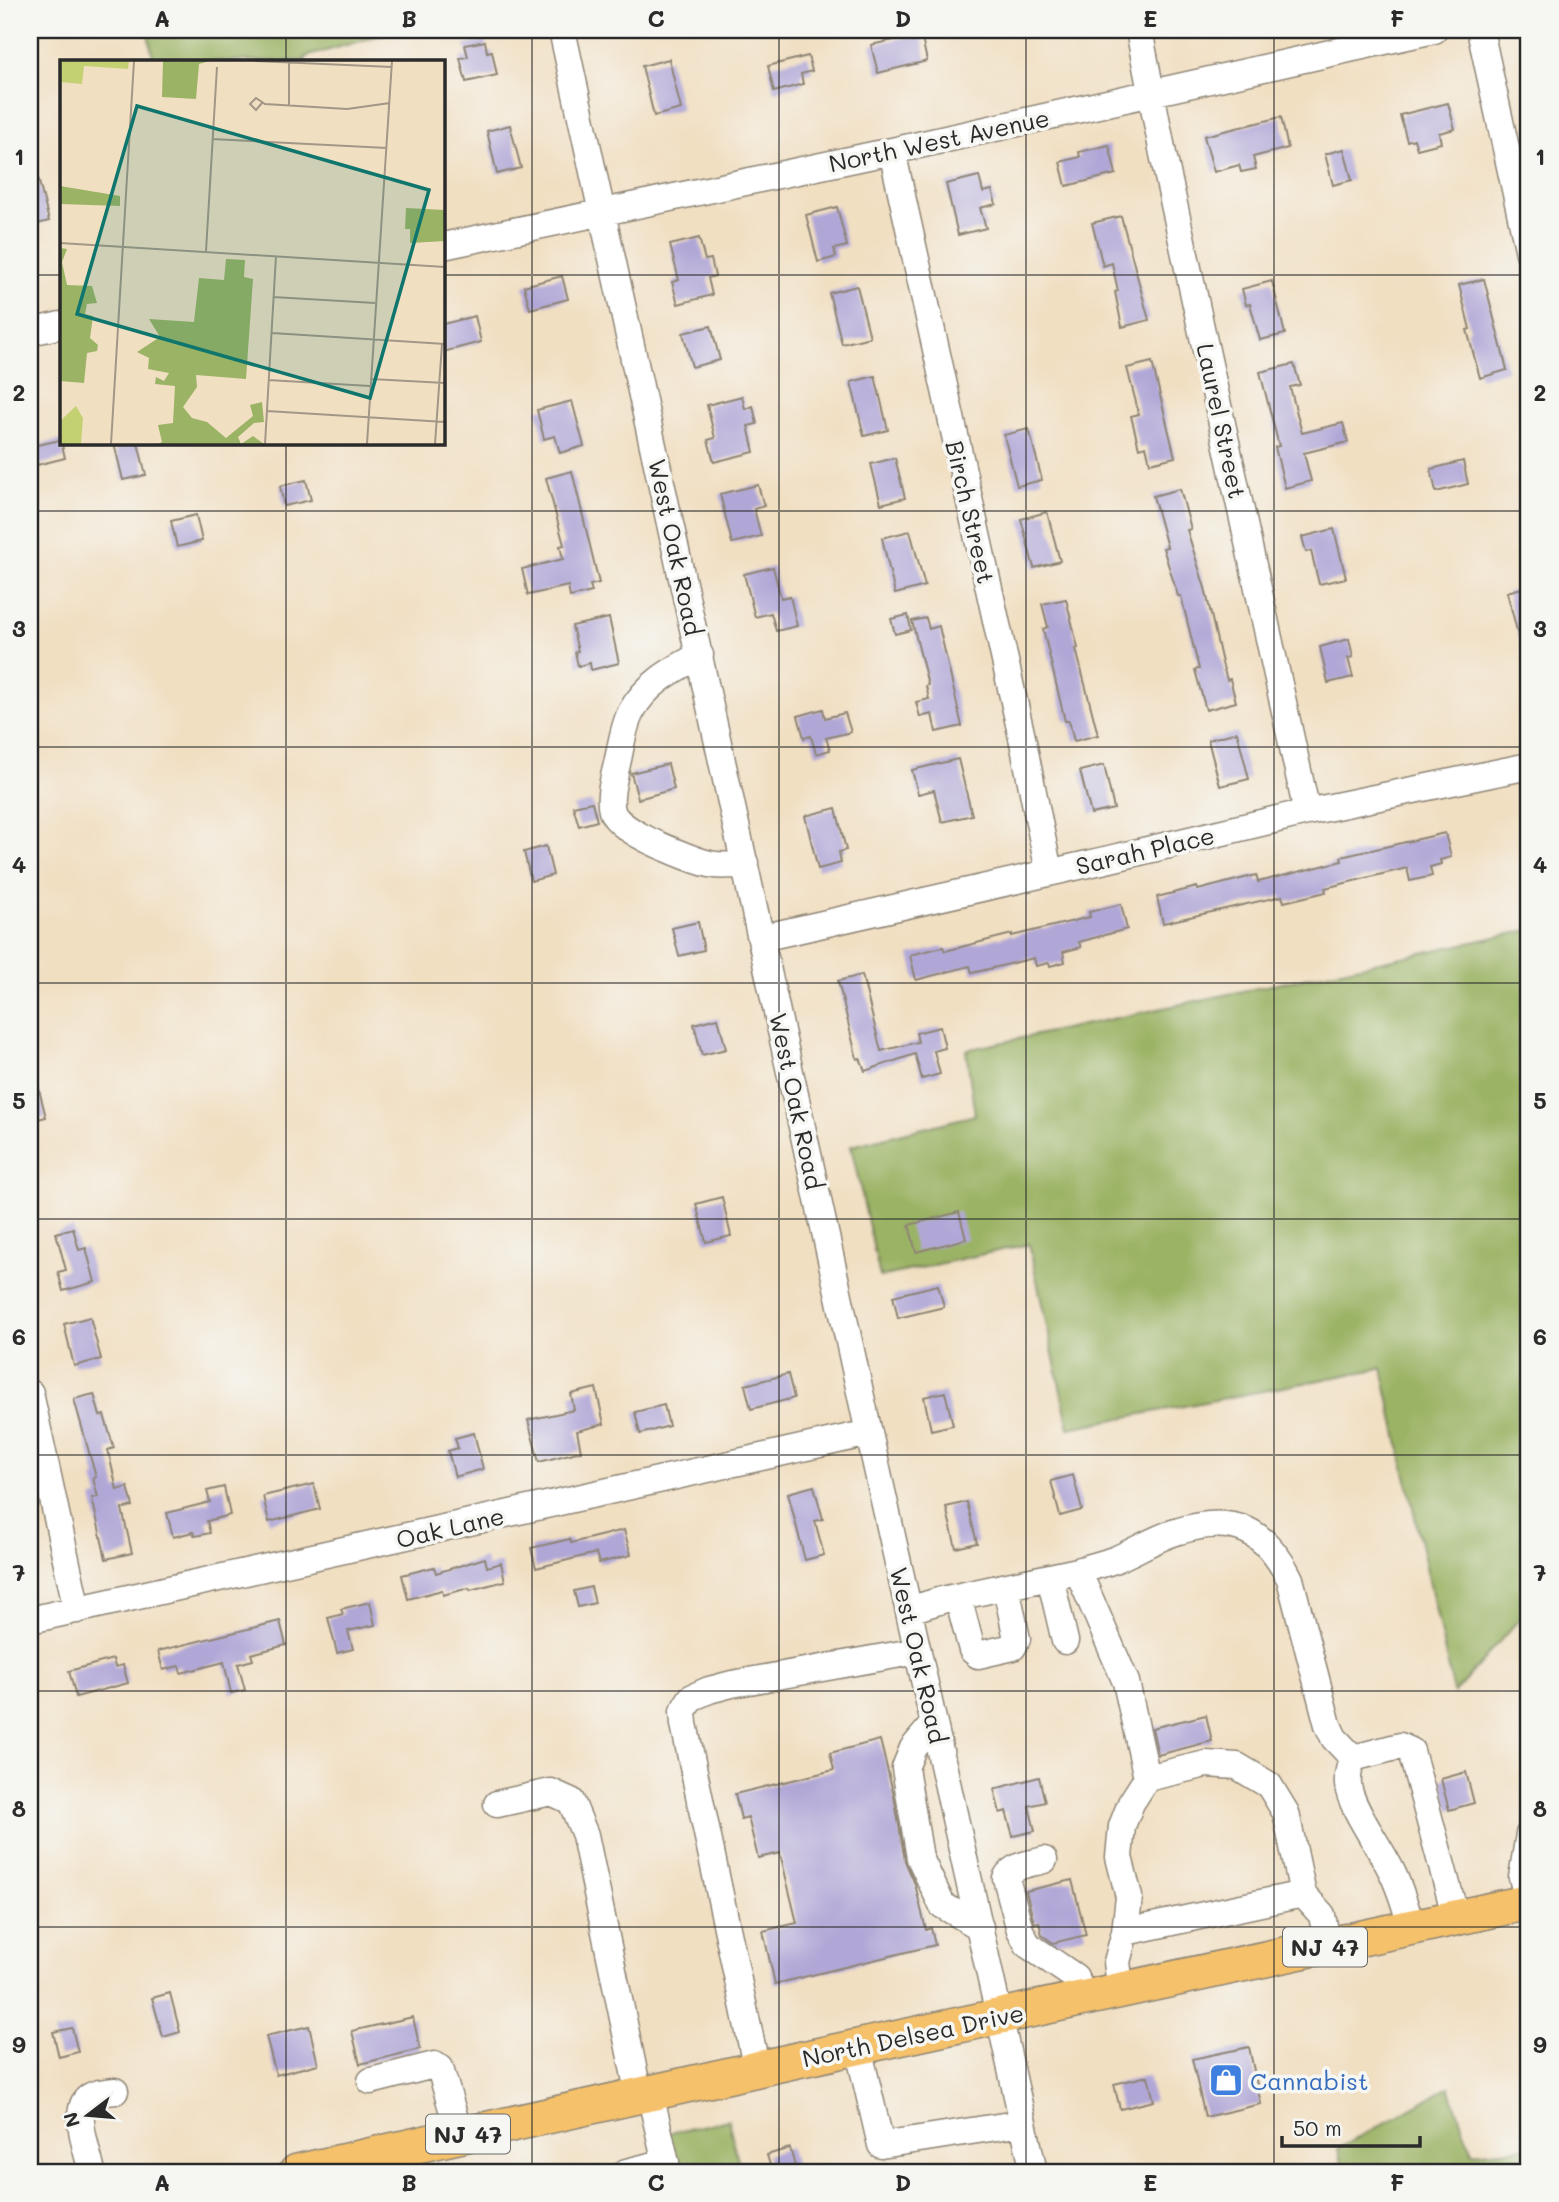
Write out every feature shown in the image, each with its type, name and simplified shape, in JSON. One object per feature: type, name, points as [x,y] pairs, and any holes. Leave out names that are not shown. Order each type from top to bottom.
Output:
[{"type":"main road","name":"North Delsea Drive","points":[[297,2172],[1528,1902]]},
{"type":"street","name":"West Oak Road","points":[[562,30],[869,1433],[1034,2172]]},
{"type":"street","name":"Laurel Street","points":[[1139,30],[1307,812]]},
{"type":"street","points":[[1480,30],[1529,253]]},
{"type":"street","name":"North West Avenue","points":[[444,246],[892,151],[1427,31]]},
{"type":"street","name":"Birch Street","points":[[892,151],[1023,742],[1049,872]]},
{"type":"street","points":[[30,332],[60,325]]},
{"type":"street","points":[[700,655],[669,671],[647,690],[631,713],[615,771],[612,813],[619,821],[652,843],[708,865],[728,867],[745,863]]},
{"type":"street","name":"Sarah Place","points":[[761,938],[1307,812],[1529,766]]},
{"type":"street","points":[[30,1392],[78,1610]]},
{"type":"street","name":"Oak Lane","points":[[30,1620],[869,1433]]},
{"type":"street","points":[[909,1610],[1078,1571],[1113,1560],[1178,1531],[1226,1524],[1247,1530],[1264,1540],[1279,1558],[1290,1579],[1328,1725],[1334,1738],[1353,1758]]},
{"type":"street","points":[[1078,1571],[1126,1682],[1147,1778]]},
{"type":"street","points":[[1050,1577],[1065,1640]]},
{"type":"street","points":[[958,1597],[972,1650],[978,1655],[1013,1647],[1017,1639],[1006,1587]]},
{"type":"street","points":[[757,2070],[683,1711],[691,1698],[732,1684],[918,1651]]},
{"type":"street","points":[[934,1723],[913,1748],[905,1768],[920,1858],[942,1905],[980,1927]]},
{"type":"street","points":[[1353,1758],[1400,1746],[1411,1751],[1456,1918]]},
{"type":"street","points":[[1353,1758],[1348,1771],[1348,1788],[1396,1881],[1412,1928]]},
{"type":"street","points":[[1121,1992],[1117,1962],[1125,1932],[1129,1897],[1119,1857],[1122,1826],[1131,1803],[1147,1778],[1206,1765],[1237,1766],[1269,1785],[1286,1813],[1303,1894],[1322,1916],[1328,1947]]},
{"type":"street","points":[[497,1804],[551,1792],[571,1801],[585,1835],[644,2095],[667,2167],[626,2172]]},
{"type":"street","points":[[1528,1902],[1521,1877],[1529,1839]]},
{"type":"street","points":[[1044,1860],[1016,1867],[1006,1878],[1020,1930],[1028,1945],[1074,1976],[1085,1998]]},
{"type":"street","points":[[1125,1932],[1303,1894]]},
{"type":"street","points":[[858,2047],[881,2146],[1023,2123]]},
{"type":"street","points":[[371,2081],[435,2065],[440,2068],[460,2136]]},
{"type":"street","points":[[92,2172],[81,2122],[81,2109],[86,2099],[93,2095],[115,2091]]},
{"type":"green space","points":[[147,30],[398,30],[305,57],[306,60],[154,60]]},
{"type":"green space","points":[[1529,930],[1529,1608],[1454,1693],[1382,1368],[1069,1428],[1029,1244],[880,1277],[851,1146],[975,1115],[966,1050]]},
{"type":"green space","points":[[1449,2087],[1472,2153],[1529,2147],[1529,2172],[1343,2172],[1338,2149]]},
{"type":"green space","points":[[728,2120],[741,2172],[656,2172],[655,2136]]},
{"type":"building","points":[[921,34],[927,61],[878,73],[871,45]]},
{"type":"building","points":[[485,41],[487,52],[492,51],[497,75],[466,82],[460,58],[468,57],[465,45]]},
{"type":"building","points":[[808,56],[812,71],[801,74],[803,84],[774,92],[768,66]]},
{"type":"building","points":[[669,59],[681,109],[654,116],[642,66]]},
{"type":"building","points":[[1448,103],[1455,129],[1439,133],[1441,143],[1417,149],[1414,139],[1407,141],[1400,115]]},
{"type":"building","points":[[1281,117],[1288,148],[1253,157],[1256,169],[1241,172],[1239,165],[1214,172],[1204,136]]},
{"type":"building","points":[[510,125],[521,168],[497,174],[487,131]]},
{"type":"building","points":[[1109,145],[1116,174],[1066,186],[1060,162],[1080,157],[1079,152]]},
{"type":"building","points":[[1344,149],[1352,180],[1333,185],[1325,154]]},
{"type":"building","points":[[30,166],[35,166],[49,221],[30,226]]},
{"type":"building","points":[[979,176],[983,192],[992,190],[996,204],[980,208],[986,228],[958,235],[946,184]]},
{"type":"building","points":[[837,207],[847,246],[834,249],[836,257],[818,262],[806,215]]},
{"type":"building","points":[[1121,216],[1149,320],[1122,327],[1112,263],[1103,266],[1092,223]]},
{"type":"building","points":[[699,238],[705,260],[711,259],[715,276],[708,278],[712,295],[678,304],[672,282],[679,280],[670,245]]},
{"type":"building","points":[[562,276],[568,299],[530,309],[524,286]]},
{"type":"building","points":[[1484,279],[1507,370],[1480,378],[1467,330],[1470,329],[1459,285]]},
{"type":"building","points":[[1272,281],[1285,334],[1260,340],[1250,304],[1246,305],[1242,289]]},
{"type":"building","points":[[857,286],[870,337],[842,344],[829,293]]},
{"type":"building","points":[[475,316],[481,342],[444,352],[444,324]]},
{"type":"building","points":[[711,326],[720,360],[692,367],[683,333]]},
{"type":"building","points":[[1152,362],[1175,457],[1150,463],[1146,446],[1139,448],[1131,416],[1139,414],[1127,368]]},
{"type":"building","points":[[1294,364],[1300,385],[1290,387],[1302,433],[1343,423],[1348,442],[1304,453],[1311,481],[1285,488],[1275,447],[1279,446],[1260,372]]},
{"type":"building","points":[[875,376],[888,430],[864,436],[851,382]]},
{"type":"building","points":[[742,396],[745,409],[753,406],[757,424],[748,426],[754,452],[714,462],[708,440],[715,438],[707,405]]},
{"type":"building","points":[[572,401],[584,446],[560,453],[555,436],[544,439],[537,410]]},
{"type":"building","points":[[1029,429],[1042,480],[1017,486],[1004,435]]},
{"type":"building","points":[[60,440],[65,458],[37,465],[32,446]]},
{"type":"building","points":[[114,444],[138,444],[146,475],[123,480]]},
{"type":"building","points":[[895,458],[905,498],[881,504],[871,464]]},
{"type":"building","points":[[1463,461],[1468,484],[1436,492],[1431,469]]},
{"type":"building","points":[[572,471],[599,583],[590,585],[592,592],[570,597],[568,586],[528,595],[522,569],[563,559],[560,546],[564,545],[546,478]]},
{"type":"building","points":[[306,480],[311,500],[284,506],[280,486]]},
{"type":"building","points":[[758,485],[764,506],[754,509],[761,536],[732,543],[720,494]]},
{"type":"building","points":[[1180,489],[1191,529],[1187,530],[1205,588],[1222,663],[1227,680],[1230,679],[1236,702],[1206,710],[1195,670],[1199,669],[1181,596],[1178,596],[1163,548],[1167,547],[1153,496]]},
{"type":"building","points":[[1047,512],[1060,561],[1034,568],[1021,519]]},
{"type":"building","points":[[196,515],[202,541],[177,547],[171,521]]},
{"type":"building","points":[[1334,529],[1346,578],[1319,584],[1311,551],[1306,552],[1302,537]]},
{"type":"building","points":[[910,531],[925,586],[895,594],[882,538]]},
{"type":"building","points":[[773,567],[781,598],[790,596],[797,626],[776,631],[771,613],[755,617],[744,574]]},
{"type":"building","points":[[1529,586],[1529,657],[1524,658],[1507,592]]},
{"type":"building","points":[[1066,599],[1098,735],[1074,741],[1069,721],[1065,721],[1043,629],[1048,627],[1042,604]]},
{"type":"building","points":[[908,615],[911,630],[895,634],[891,619]]},
{"type":"building","points":[[609,618],[619,663],[591,670],[590,663],[578,666],[575,652],[578,651],[572,626]]},
{"type":"building","points":[[926,618],[929,629],[939,626],[962,726],[936,732],[932,714],[920,717],[916,702],[929,699],[912,621]]},
{"type":"building","points":[[1349,639],[1353,657],[1348,658],[1353,677],[1328,683],[1320,647]]},
{"type":"building","points":[[823,709],[825,718],[845,713],[851,732],[826,738],[830,750],[816,754],[811,736],[804,738],[798,716]]},
{"type":"building","points":[[1237,732],[1249,779],[1220,786],[1208,740]]},
{"type":"building","points":[[958,759],[972,815],[942,822],[934,790],[918,794],[912,770]]},
{"type":"building","points":[[668,764],[674,789],[638,799],[631,773]]},
{"type":"building","points":[[1104,765],[1114,809],[1091,814],[1080,771]]},
{"type":"building","points":[[592,802],[597,821],[579,826],[573,806]]},
{"type":"building","points":[[836,808],[846,850],[839,852],[841,863],[818,869],[805,816]]},
{"type":"building","points":[[1445,833],[1451,857],[1430,867],[1432,876],[1410,881],[1407,868],[1325,888],[1326,892],[1284,902],[1282,896],[1163,923],[1157,897],[1256,875],[1258,882],[1342,861],[1341,857]]},
{"type":"building","points":[[546,846],[553,875],[531,881],[524,852]]},
{"type":"building","points":[[1121,904],[1127,929],[1079,942],[1081,947],[1063,952],[1065,962],[1036,966],[1034,958],[972,973],[970,966],[916,980],[910,955],[943,947],[945,951],[1012,936],[1090,917],[1089,912]]},
{"type":"building","points":[[698,922],[704,950],[679,956],[672,928]]},
{"type":"building","points":[[862,975],[881,1051],[918,1042],[916,1033],[940,1027],[945,1048],[934,1051],[940,1074],[922,1079],[915,1054],[865,1071],[860,1058],[857,1059],[838,981]]},
{"type":"building","points":[[718,1018],[726,1049],[702,1055],[694,1024]]},
{"type":"building","points":[[30,1074],[35,1074],[46,1117],[30,1121]]},
{"type":"building","points":[[722,1197],[731,1236],[706,1242],[696,1204]]},
{"type":"building","points":[[959,1212],[966,1239],[916,1252],[909,1225]]},
{"type":"building","points":[[73,1228],[79,1250],[86,1248],[95,1282],[63,1291],[58,1272],[66,1270],[56,1233]]},
{"type":"building","points":[[938,1285],[944,1307],[898,1318],[893,1296]]},
{"type":"building","points":[[90,1317],[101,1359],[74,1366],[64,1324]]},
{"type":"building","points":[[788,1374],[794,1398],[751,1409],[745,1385]]},
{"type":"building","points":[[596,1388],[604,1424],[577,1431],[581,1451],[539,1462],[528,1420],[574,1410],[571,1394]]},
{"type":"building","points":[[945,1392],[953,1425],[931,1430],[924,1397]]},
{"type":"building","points":[[94,1394],[114,1448],[108,1450],[117,1490],[128,1487],[133,1506],[122,1509],[132,1553],[106,1559],[92,1498],[98,1497],[93,1478],[96,1477],[74,1399]]},
{"type":"building","points":[[664,1405],[669,1426],[640,1434],[635,1412]]},
{"type":"building","points":[[474,1433],[483,1469],[455,1477],[448,1451],[458,1448],[455,1438]]},
{"type":"building","points":[[1073,1475],[1082,1510],[1060,1516],[1051,1481]]},
{"type":"building","points":[[314,1484],[320,1509],[269,1522],[263,1496]]},
{"type":"building","points":[[814,1486],[823,1519],[815,1521],[824,1555],[805,1560],[788,1493]]},
{"type":"building","points":[[224,1487],[230,1515],[207,1521],[210,1533],[195,1536],[193,1532],[173,1537],[167,1513],[210,1502],[207,1491]]},
{"type":"building","points":[[967,1502],[977,1543],[956,1548],[946,1507]]},
{"type":"building","points":[[624,1530],[631,1555],[599,1563],[596,1553],[536,1568],[531,1548],[570,1539],[571,1543]]},
{"type":"building","points":[[485,1558],[487,1567],[501,1563],[505,1581],[443,1595],[442,1590],[408,1599],[402,1575],[434,1567],[436,1573]]},
{"type":"building","points":[[591,1587],[595,1603],[578,1607],[574,1591]]},
{"type":"building","points":[[370,1602],[375,1625],[348,1631],[353,1649],[337,1653],[328,1618],[343,1614],[341,1609]]},
{"type":"building","points":[[280,1621],[286,1645],[251,1654],[253,1660],[238,1664],[245,1690],[231,1693],[224,1662],[181,1673],[179,1666],[163,1670],[158,1651]]},
{"type":"building","points":[[113,1659],[115,1667],[123,1665],[128,1683],[76,1697],[69,1671]]},
{"type":"building","points":[[1206,1715],[1212,1741],[1158,1755],[1152,1728]]},
{"type":"building","points":[[880,1740],[894,1796],[905,1861],[915,1884],[926,1930],[931,1928],[935,1945],[775,1984],[763,1931],[797,1923],[780,1853],[758,1858],[748,1817],[741,1819],[735,1794],[834,1770],[830,1753]]},
{"type":"building","points":[[1466,1772],[1474,1803],[1449,1810],[1441,1779]]},
{"type":"building","points":[[1039,1777],[1045,1802],[1029,1806],[1035,1831],[1013,1836],[1006,1811],[1000,1813],[994,1789]]},
{"type":"building","points":[[1072,1880],[1086,1935],[1053,1943],[1042,1935],[1039,1922],[1034,1923],[1026,1891]]},
{"type":"building","points":[[170,1993],[180,2032],[163,2037],[152,1998]]},
{"type":"building","points":[[413,2017],[420,2049],[360,2064],[352,2031]]},
{"type":"building","points":[[309,2026],[318,2064],[276,2075],[266,2036]]},
{"type":"building","points":[[72,2028],[78,2052],[59,2057],[53,2032]]},
{"type":"building","name":"Cannabist","points":[[1249,2047],[1261,2104],[1205,2117],[1192,2059]]},
{"type":"building","points":[[1148,2076],[1154,2101],[1120,2109],[1114,2084]]},
{"type":"building","points":[[790,2148],[796,2170],[772,2172],[767,2155]]},
{"type":"place","name":"Cannabist","points":[[1226,2080]]}]
